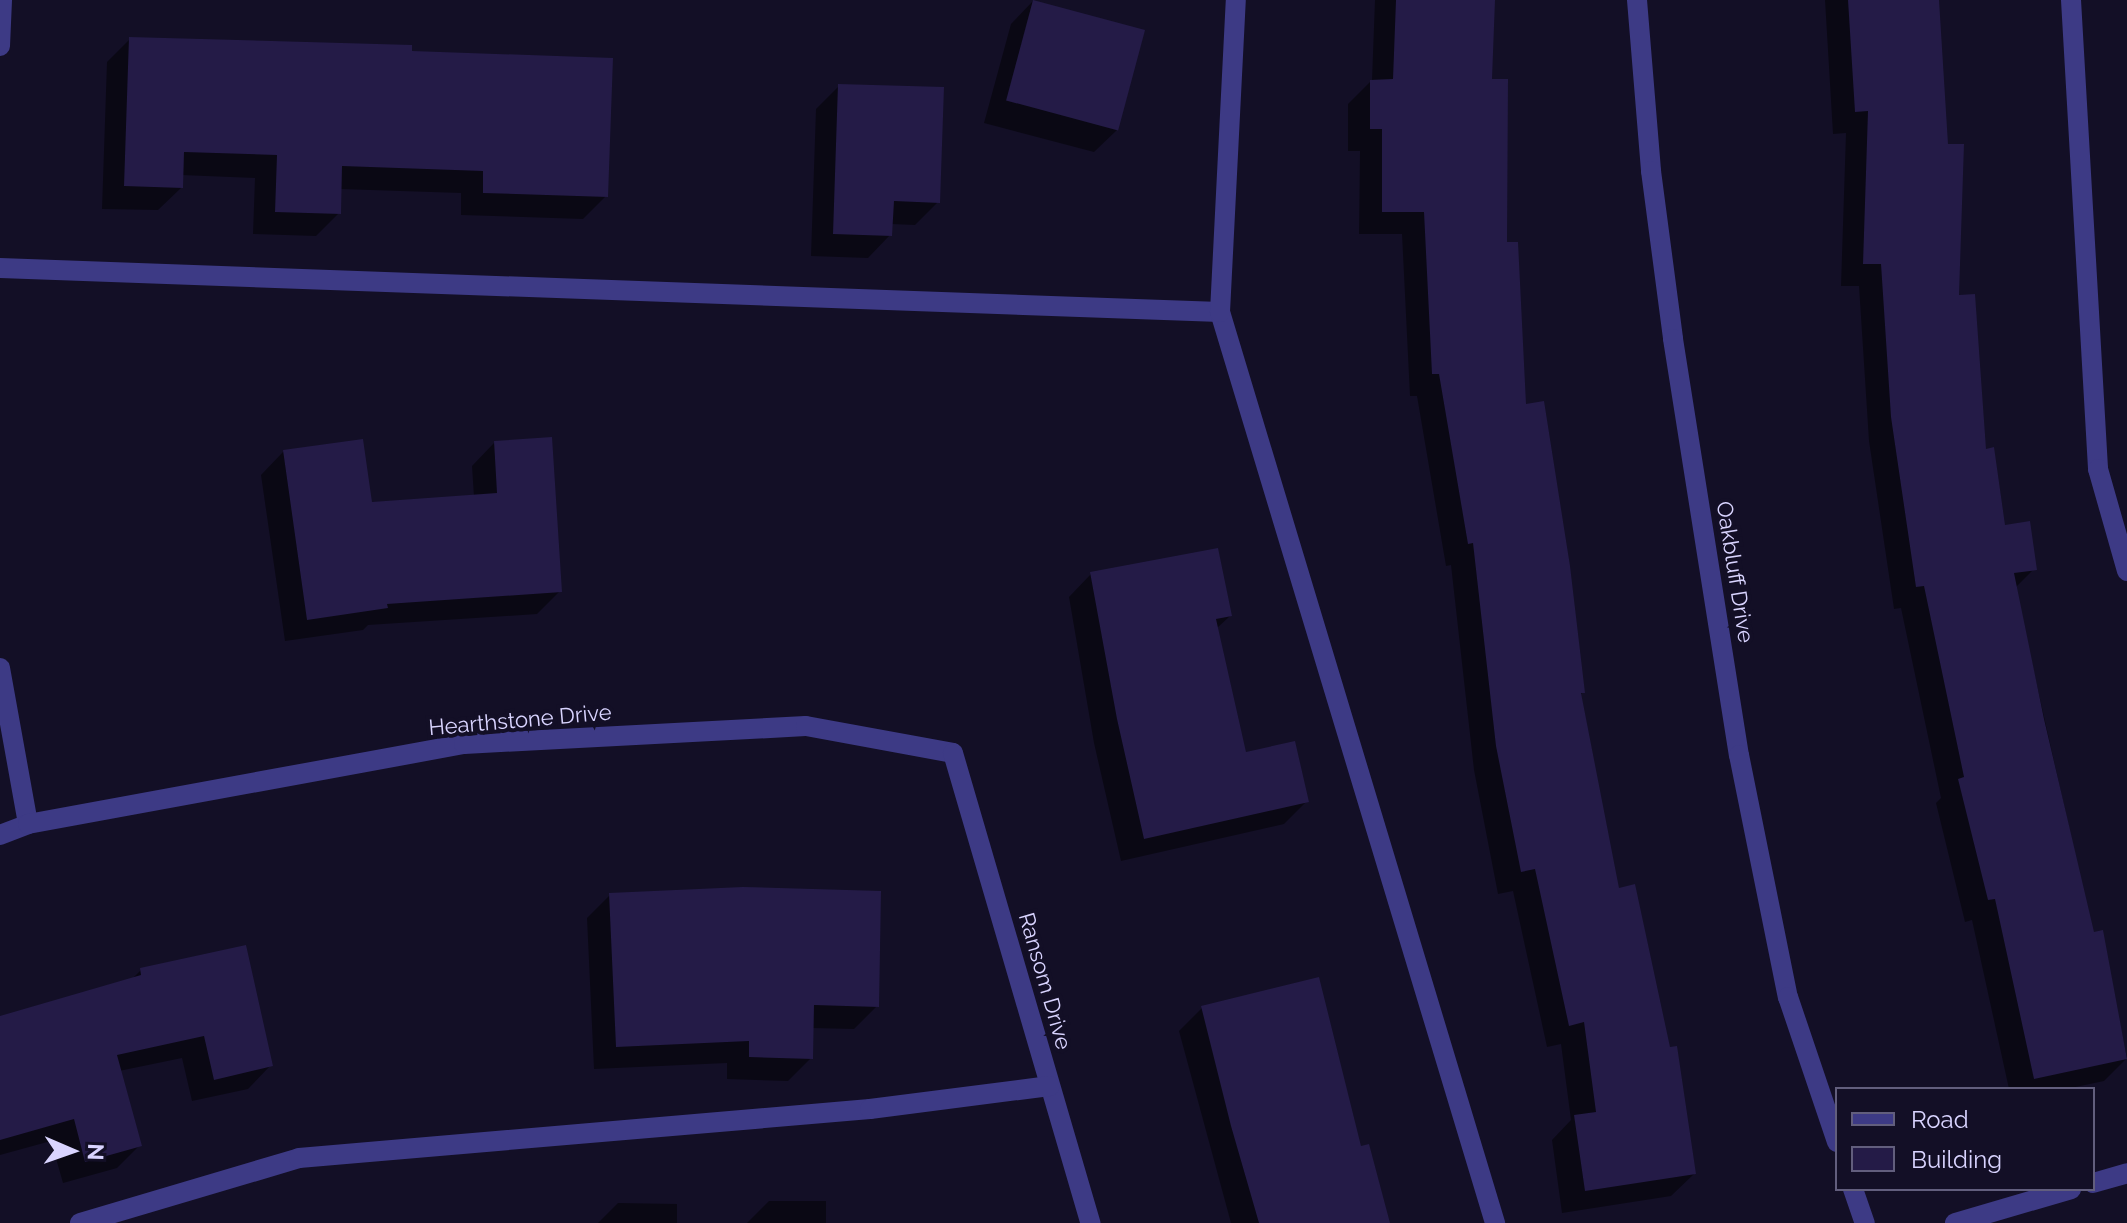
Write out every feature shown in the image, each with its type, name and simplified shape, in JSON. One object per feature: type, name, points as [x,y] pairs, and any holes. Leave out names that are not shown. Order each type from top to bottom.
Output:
[{"type":"street","points":[[0,46],[2,0]]},
{"type":"street","points":[[1236,0],[1220,312],[1495,1223]]},
{"type":"street","name":"Oakbluff Drive","points":[[1637,0],[1651,171],[1669,308],[1739,755],[1788,997],[1835,1136]]},
{"type":"street","points":[[2071,0],[2098,469],[2127,571]]},
{"type":"street","points":[[0,268],[1220,312]]},
{"type":"street","points":[[0,668],[28,824]]},
{"type":"street","name":"Hearthstone Drive","points":[[0,835],[28,824],[464,744],[806,726],[953,753]]},
{"type":"street","name":"Ransom Drive","points":[[953,753],[1090,1223]]},
{"type":"street","points":[[80,1223],[299,1158],[870,1109],[1050,1086]]},
{"type":"street","points":[[2095,1182],[2127,1173]]},
{"type":"street","points":[[1854,1191],[1865,1223]]},
{"type":"street","points":[[1955,1223],[2064,1191]]},
{"type":"building","points":[[1033,0],[1145,30],[1118,130],[1006,100]]},
{"type":"building","points":[[1396,0],[1495,0],[1492,79],[1508,79],[1507,242],[1518,242],[1526,404],[1544,401],[1570,566],[1585,693],[1581,693],[1619,888],[1635,884],[1670,1047],[1677,1046],[1696,1174],[1585,1191],[1574,1115],[1596,1112],[1584,1022],[1569,1026],[1535,869],[1521,872],[1496,746],[1473,543],[1468,544],[1439,374],[1432,374],[1424,212],[1382,212],[1382,129],[1370,129],[1370,80],[1393,79]]},
{"type":"building","points":[[1848,0],[1939,0],[1948,144],[1964,144],[1959,295],[1975,294],[1986,449],[1994,447],[2005,525],[2030,521],[2037,570],[2014,573],[2044,719],[2094,932],[2103,930],[2127,1059],[2034,1079],[1995,899],[1988,900],[1958,779],[1964,777],[1924,586],[1916,587],[1891,417],[1881,264],[1863,264],[1868,111],[1855,112]]},
{"type":"building","points":[[129,37],[412,45],[412,51],[613,58],[608,197],[483,193],[483,171],[342,166],[341,214],[275,212],[277,155],[184,152],[183,188],[124,186]]},
{"type":"building","points":[[838,84],[944,87],[940,203],[894,201],[892,236],[833,234]]},
{"type":"building","points":[[552,437],[562,592],[387,604],[388,608],[307,620],[283,450],[363,439],[372,502],[497,493],[494,441]]},
{"type":"building","points":[[1218,548],[1232,616],[1216,619],[1246,752],[1295,741],[1309,802],[1144,839],[1117,719],[1090,572]]},
{"type":"building","points":[[743,887],[881,891],[879,1007],[814,1005],[813,1059],[749,1057],[749,1041],[616,1047],[609,893]]},
{"type":"building","points":[[246,945],[273,1066],[214,1080],[204,1036],[117,1055],[142,1146],[85,1162],[74,1119],[0,1140],[0,1016],[141,975],[140,968]]},
{"type":"building","points":[[1319,977],[1361,1146],[1369,1144],[1390,1223],[1259,1223],[1231,1126],[1201,1006]]}]
